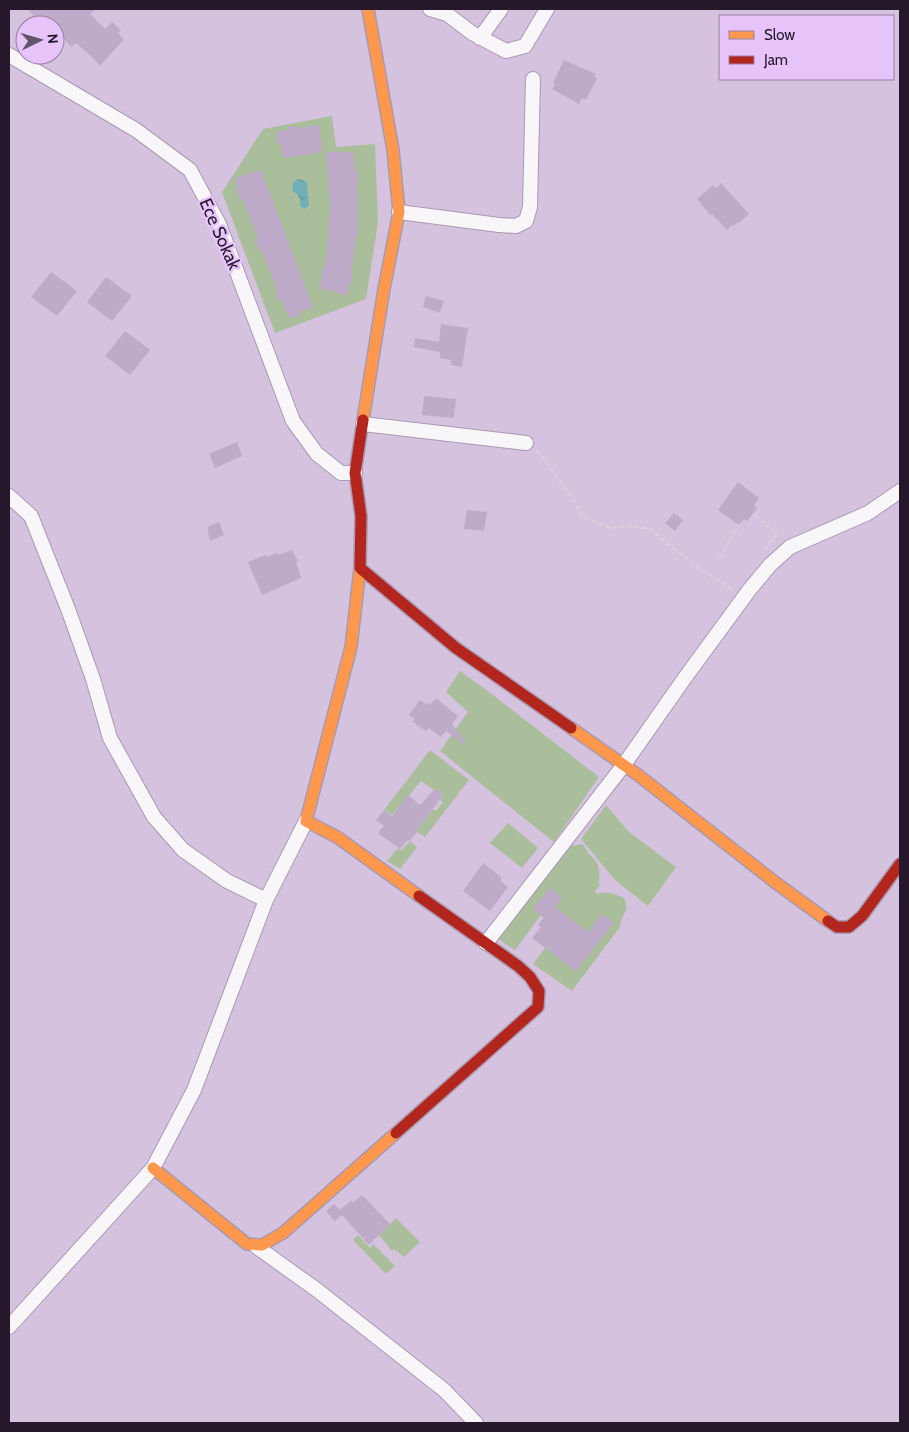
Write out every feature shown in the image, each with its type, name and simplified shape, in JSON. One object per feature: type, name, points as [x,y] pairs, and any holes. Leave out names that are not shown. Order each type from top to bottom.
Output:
[{"type":"street","points":[[9,1327],[154,1168],[194,1090],[266,900],[306,821],[351,647],[360,568],[361,516],[356,473],[398,212],[393,150],[368,9]]},
{"type":"street","points":[[430,9],[447,14],[472,33],[506,51],[525,46],[547,9]]},
{"type":"street","points":[[480,38],[501,9]]},
{"type":"street","name":"Ece Sokak","points":[[9,55],[136,130],[190,170],[219,224],[293,421],[317,454],[341,473],[356,473]]},
{"type":"street","points":[[398,212],[499,225],[516,226],[526,221],[530,207],[533,79]]},
{"type":"street","points":[[363,424],[526,443]]},
{"type":"street","points":[[486,943],[623,766],[750,589],[770,565],[790,547],[868,512],[900,491]]},
{"type":"street","points":[[9,496],[31,516],[75,627],[93,679],[110,738],[154,818],[183,850],[226,881],[266,900]]},
{"type":"street","points":[[360,568],[456,648],[638,775],[776,883],[836,927],[849,927],[862,916],[900,864]]},
{"type":"street","points":[[256,1247],[266,1245],[282,1233],[538,1007],[539,991],[530,977],[518,966],[337,837],[306,821]]},
{"type":"street","points":[[154,1168],[247,1244],[256,1247],[317,1290],[444,1390],[476,1423]]},
{"type":"path","points":[[526,443],[535,447],[571,496],[583,517],[610,528],[628,526],[650,529],[697,567],[734,590],[750,589]]},
{"type":"path","points":[[754,515],[777,534],[759,555]]},
{"type":"path","points":[[719,558],[739,525]]},
{"type":"shaded area","points":[[332,116],[336,147],[375,144],[378,223],[366,299],[275,333],[222,192],[263,129]]},
{"type":"shaded area","points":[[460,671],[599,777],[554,842],[440,751],[468,712],[446,692]]},
{"type":"shaded area","points":[[430,750],[469,780],[425,837],[416,831],[433,809],[436,811],[443,802],[440,800],[443,795],[435,789],[421,781],[392,815],[384,810]]},
{"type":"shaded area","points":[[606,805],[629,832],[676,867],[648,906],[615,880],[581,839]]},
{"type":"shaded area","points":[[508,823],[538,848],[522,868],[490,843]]},
{"type":"shaded area","points":[[410,841],[417,847],[400,869],[387,861],[397,849],[402,850]]},
{"type":"shaded area","points":[[583,844],[596,861],[599,869],[600,885],[595,892],[598,894],[611,893],[624,898],[626,910],[620,927],[572,991],[533,964],[545,948],[533,938],[541,927],[538,925],[544,918],[541,915],[515,950],[498,939],[571,846]]},
{"type":"shaded area","points":[[396,1218],[420,1242],[404,1257],[394,1249],[392,1251],[379,1235]]},
{"type":"shaded area","points":[[358,1235],[370,1248],[373,1244],[395,1266],[386,1274],[353,1240]]},
{"type":"water","points":[[298,179],[305,181],[307,184],[309,205],[305,209],[300,206],[300,199],[292,190],[293,184]]},
{"type":"building","points":[[27,9],[95,9],[90,14],[105,29],[112,22],[121,30],[118,33],[124,39],[100,66],[76,43],[72,47],[65,40],[65,15],[33,15]]},
{"type":"building","points":[[564,60],[596,74],[594,76],[597,78],[586,100],[582,98],[579,104],[552,89]]},
{"type":"building","points":[[319,125],[322,152],[283,158],[281,144],[278,144],[277,131],[288,130],[288,127],[300,126],[300,128]]},
{"type":"building","points":[[326,152],[353,152],[355,170],[357,170],[359,184],[356,183],[358,193],[358,235],[356,235],[351,271],[353,271],[348,295],[320,289],[327,251],[330,204]]},
{"type":"building","points":[[261,170],[313,307],[299,312],[301,315],[289,318],[282,301],[279,302],[275,291],[277,290],[262,251],[260,251],[255,241],[258,239],[243,199],[241,200],[236,188],[238,188],[235,178]]},
{"type":"building","points":[[721,183],[749,214],[727,230],[712,214],[710,215],[697,199],[713,185],[716,188]]},
{"type":"building","points":[[51,272],[77,291],[57,316],[31,297]]},
{"type":"building","points":[[106,277],[132,296],[112,321],[87,302]]},
{"type":"building","points":[[426,296],[444,301],[440,313],[423,307]]},
{"type":"building","points":[[441,324],[468,328],[462,367],[451,365],[451,360],[440,358],[440,352],[414,347],[415,338],[439,342]]},
{"type":"building","points":[[125,331],[150,350],[130,375],[105,356]]},
{"type":"building","points":[[424,396],[456,399],[454,418],[422,415]]},
{"type":"building","points":[[237,442],[242,456],[215,468],[209,454]]},
{"type":"building","points":[[738,482],[759,498],[754,506],[757,508],[747,521],[744,519],[739,525],[718,510]]},
{"type":"building","points":[[467,510],[487,512],[484,531],[464,529]]},
{"type":"building","points":[[674,513],[683,520],[675,531],[665,523]]},
{"type":"building","points":[[219,522],[224,535],[210,541],[207,527]]},
{"type":"building","points":[[292,550],[298,561],[296,562],[301,578],[262,595],[248,562],[265,555],[266,557],[277,553],[278,555]]},
{"type":"building","points":[[436,698],[458,716],[452,724],[466,742],[463,744],[446,731],[441,737],[429,728],[426,731],[413,722],[415,719],[409,715],[420,700],[430,705]]},
{"type":"building","points":[[435,789],[443,795],[410,841],[408,840],[400,849],[378,833],[384,826],[376,820],[384,810],[392,816],[408,795],[420,805]]},
{"type":"building","points":[[483,863],[502,878],[500,881],[508,887],[490,911],[463,891]]},
{"type":"building","points":[[550,888],[562,898],[555,907],[588,932],[602,914],[614,923],[576,971],[532,938],[541,927],[538,925],[544,918],[533,909]]},
{"type":"building","points":[[362,1195],[390,1224],[369,1245],[342,1215],[335,1221],[326,1211],[334,1204],[340,1210],[352,1200],[353,1203]]},
{"type":"traffic: slow","points":[[363,420],[384,289],[399,212],[393,150],[368,9]]},
{"type":"traffic: slow","points":[[360,568],[351,647],[306,821],[337,837],[419,896]]},
{"type":"traffic: slow","points":[[571,728],[638,775],[776,883],[828,921]]},
{"type":"traffic: slow","points":[[153,1168],[247,1244],[262,1245],[283,1233],[396,1133]]},
{"type":"traffic: jam","points":[[363,420],[355,473],[361,516],[360,568],[456,648],[571,728]]},
{"type":"traffic: jam","points":[[828,921],[837,927],[849,927],[862,916],[900,864]]},
{"type":"traffic: jam","points":[[396,1133],[538,1007],[539,991],[530,977],[518,966],[419,896]]}]
